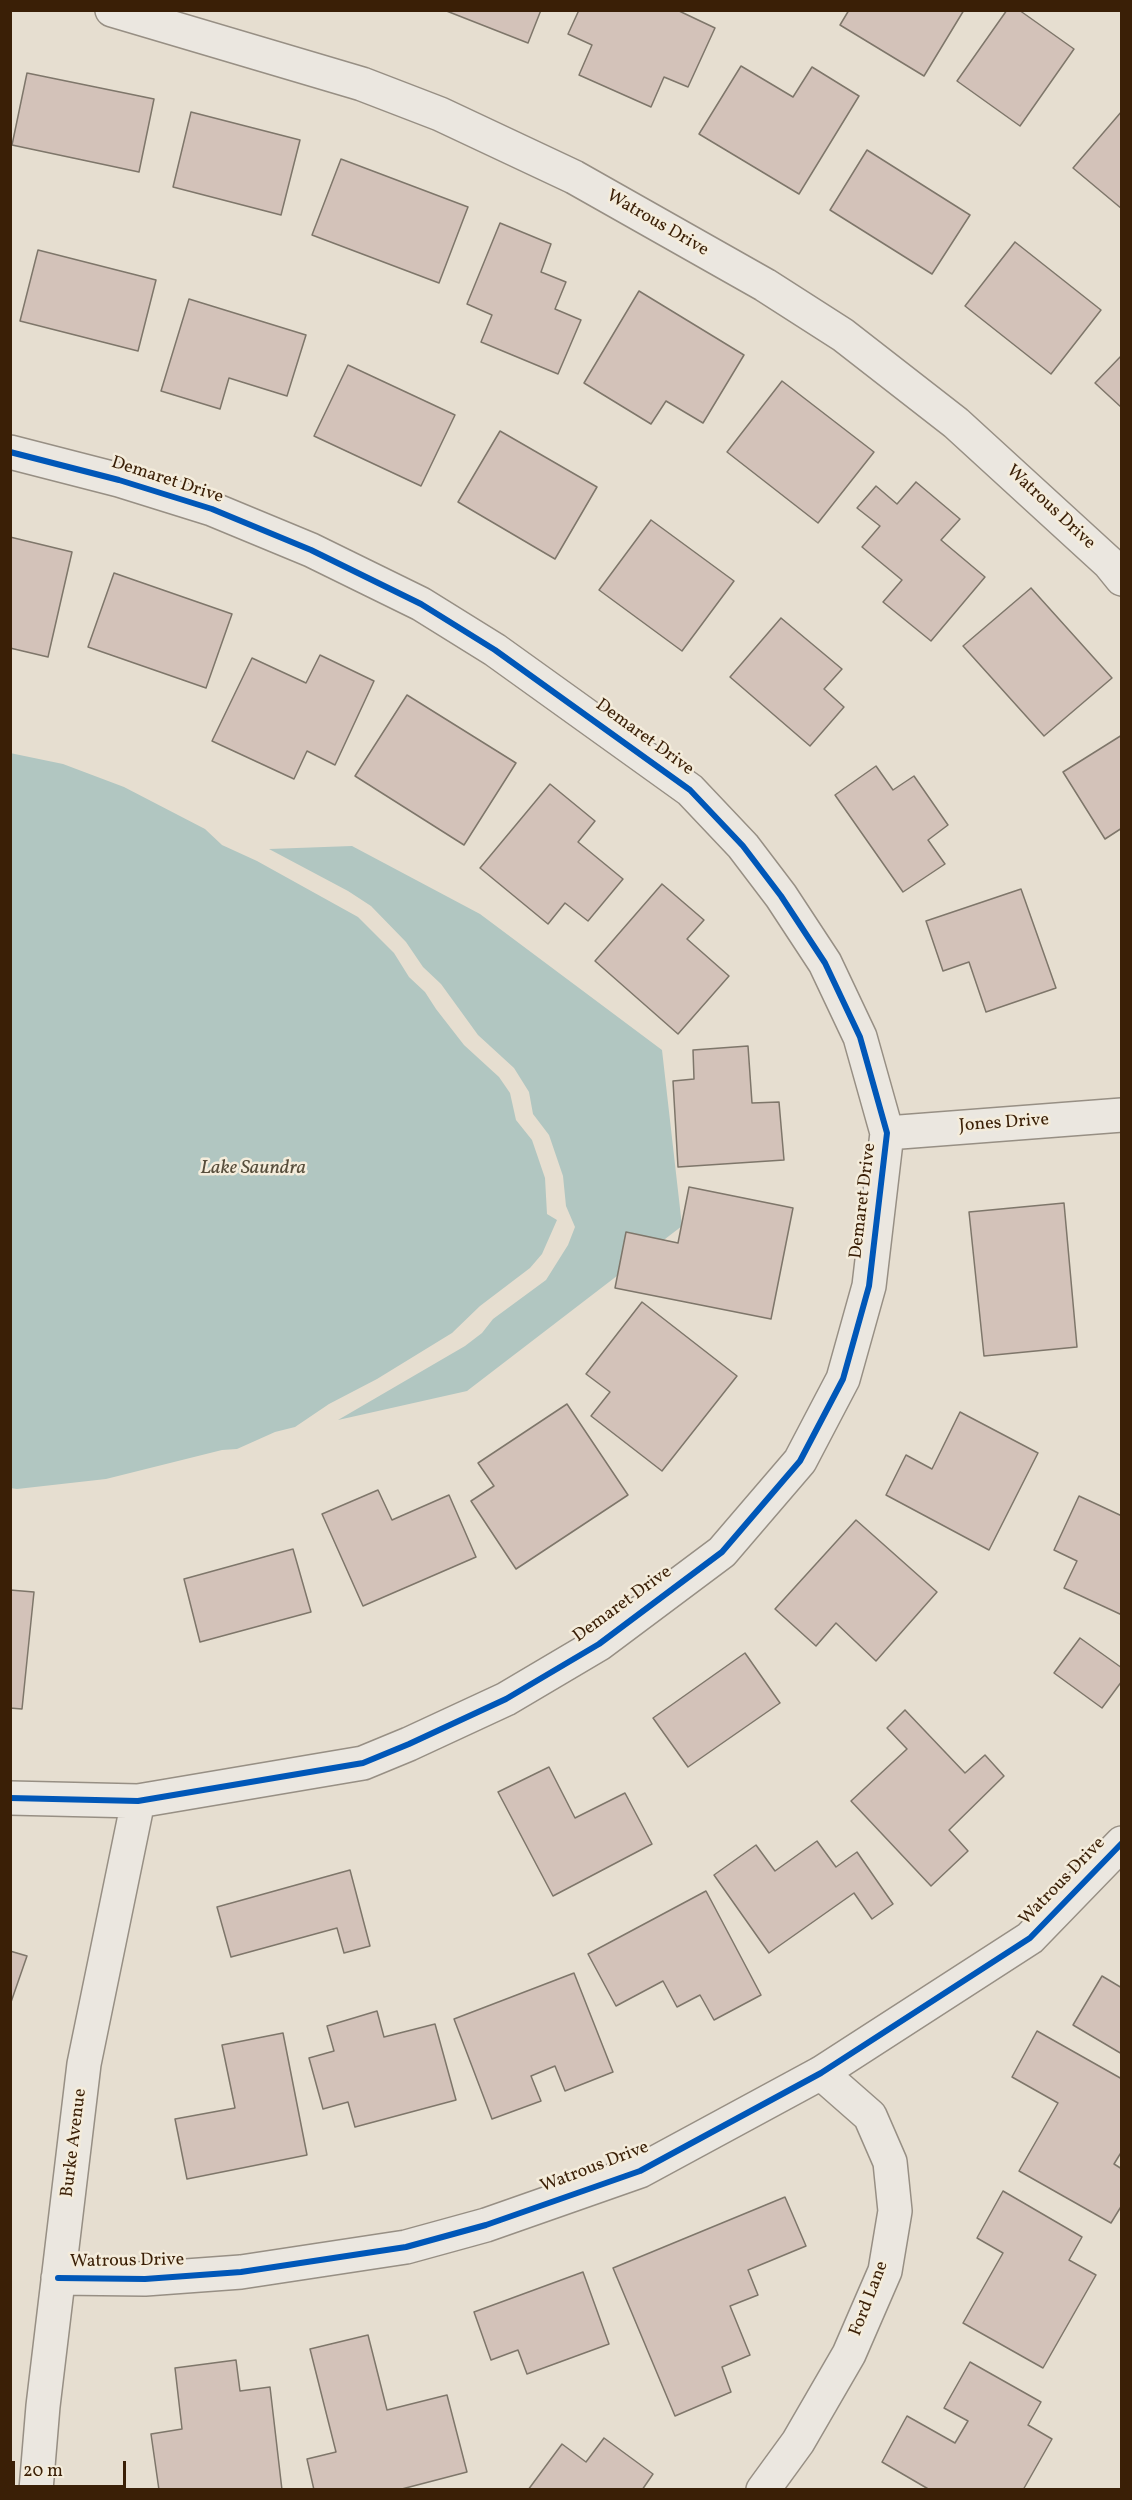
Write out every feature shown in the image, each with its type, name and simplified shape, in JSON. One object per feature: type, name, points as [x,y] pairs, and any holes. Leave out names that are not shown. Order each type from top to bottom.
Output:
[{"type":"street","name":"Watrous Drive","points":[[112,10],[362,84],[440,114],[574,177],[765,285],[843,335],[973,438],[1109,563],[1122,579]]},
{"type":"street","name":"Demaret Drive","points":[[10,452],[119,480],[212,509],[311,550],[401,594],[495,650],[690,790],[743,846],[781,896],[825,963],[860,1037],[887,1133],[869,1286],[843,1379],[800,1461],[722,1552],[599,1644],[506,1699],[409,1744],[363,1762],[138,1801],[10,1798]]},
{"type":"street","name":"Jones Drive","points":[[887,1133],[1122,1115]]},
{"type":"street","name":"Burke Avenue","points":[[36,2490],[43,2406],[84,2064],[138,1801]]},
{"type":"street","name":"Watrous Drive","points":[[58,2278],[145,2279],[241,2272],[406,2247],[486,2225],[640,2171],[821,2073],[1030,1938],[1122,1843]]},
{"type":"street","name":"Ford Lane","points":[[763,2490],[798,2442],[849,2354],[885,2271],[895,2211],[890,2162],[870,2116],[821,2073]]},
{"type":"water","name":"Lake Saundra","points":[[10,753],[63,764],[124,787],[205,829],[222,845],[257,861],[358,917],[394,953],[409,977],[425,992],[464,1045],[499,1077],[510,1093],[516,1120],[532,1140],[545,1178],[547,1214],[557,1220],[542,1254],[530,1268],[480,1306],[452,1333],[377,1379],[329,1404],[295,1427],[275,1432],[237,1449],[222,1450],[106,1479],[17,1489],[10,1488]]},
{"type":"water","points":[[352,846],[480,914],[662,1050],[682,1226],[467,1391],[338,1420],[465,1346],[482,1333],[493,1319],[546,1280],[568,1245],[575,1227],[566,1206],[563,1176],[549,1135],[533,1114],[529,1092],[514,1068],[478,1035],[441,984],[423,967],[406,942],[371,906],[348,891],[269,849]]},
{"type":"building","points":[[444,10],[541,10],[528,43]]},
{"type":"building","points":[[579,10],[677,10],[715,28],[688,87],[664,77],[651,107],[579,75],[592,45],[568,34]]},
{"type":"building","points":[[849,10],[964,10],[924,76],[840,25]]},
{"type":"building","points":[[1007,10],[1019,10],[1074,49],[1020,126],[957,81]]},
{"type":"building","points":[[741,66],[793,97],[812,67],[859,96],[799,194],[699,134]]},
{"type":"building","points":[[27,73],[154,99],[139,172],[12,145]]},
{"type":"building","points":[[1122,111],[1122,209],[1073,168]]},
{"type":"building","points":[[191,112],[300,140],[281,215],[173,187]]},
{"type":"building","points":[[867,150],[970,215],[932,274],[830,210]]},
{"type":"building","points":[[341,159],[468,207],[439,283],[312,235]]},
{"type":"building","points":[[500,223],[551,244],[541,272],[566,282],[555,309],[581,320],[558,374],[481,342],[492,315],[467,304]]},
{"type":"building","points":[[1015,242],[1101,310],[1051,374],[965,306]]},
{"type":"building","points":[[38,250],[156,280],[138,351],[20,321]]},
{"type":"building","points":[[639,291],[744,355],[703,423],[666,401],[651,424],[584,383]]},
{"type":"building","points":[[189,299],[306,335],[287,396],[229,378],[220,409],[161,391]]},
{"type":"building","points":[[1122,355],[1122,408],[1095,383]]},
{"type":"building","points":[[348,365],[455,415],[421,486],[314,436]]},
{"type":"building","points":[[782,381],[874,452],[818,523],[727,452]]},
{"type":"building","points":[[500,431],[597,487],[555,559],[458,502]]},
{"type":"building","points":[[916,482],[960,519],[941,540],[985,577],[931,641],[883,602],[902,580],[862,547],[880,526],[857,508],[876,486],[897,504]]},
{"type":"building","points":[[651,520],[734,581],[682,651],[599,590]]},
{"type":"building","points":[[10,537],[72,552],[48,657],[10,648]]},
{"type":"building","points":[[114,573],[232,614],[206,688],[88,647]]},
{"type":"building","points":[[1031,588],[1112,678],[1044,736],[963,646]]},
{"type":"building","points":[[781,618],[842,669],[824,689],[844,707],[810,746],[730,677]]},
{"type":"building","points":[[320,655],[374,681],[335,765],[307,751],[294,779],[212,741],[252,658],[306,683]]},
{"type":"building","points":[[407,695],[516,763],[464,845],[355,776]]},
{"type":"building","points":[[1122,735],[1122,828],[1105,839],[1063,772]]},
{"type":"building","points":[[876,766],[893,790],[914,776],[948,825],[928,840],[945,864],[903,892],[835,795]]},
{"type":"building","points":[[550,784],[595,821],[578,842],[623,879],[588,921],[565,903],[548,924],[480,868]]},
{"type":"building","points":[[662,884],[704,920],[687,939],[729,976],[678,1034],[595,961]]},
{"type":"building","points":[[1021,889],[1056,988],[986,1012],[969,962],[943,971],[926,921]]},
{"type":"building","points":[[748,1046],[752,1103],[779,1102],[784,1160],[678,1167],[673,1081],[694,1079],[693,1050]]},
{"type":"building","points":[[689,1187],[793,1208],[771,1319],[615,1288],[626,1232],[678,1243]]},
{"type":"building","points":[[1064,1203],[1077,1347],[984,1356],[969,1212]]},
{"type":"building","points":[[642,1302],[737,1376],[662,1471],[591,1416],[610,1392],[586,1374]]},
{"type":"building","points":[[567,1404],[628,1495],[516,1569],[471,1501],[494,1486],[478,1463]]},
{"type":"building","points":[[960,1412],[1038,1453],[989,1550],[886,1495],[906,1455],[932,1469]]},
{"type":"building","points":[[378,1490],[392,1520],[449,1495],[476,1557],[363,1606],[322,1514]]},
{"type":"building","points":[[1079,1496],[1122,1516],[1122,1615],[1064,1588],[1077,1561],[1054,1550]]},
{"type":"building","points":[[856,1520],[937,1592],[876,1661],[836,1623],[816,1646],[775,1609]]},
{"type":"building","points":[[293,1549],[311,1612],[200,1642],[184,1579]]},
{"type":"building","points":[[10,1590],[34,1592],[22,1709],[10,1708]]},
{"type":"building","points":[[1080,1638],[1122,1668],[1122,1681],[1102,1708],[1054,1673]]},
{"type":"building","points":[[745,1653],[780,1703],[688,1767],[653,1718]]},
{"type":"building","points":[[905,1710],[965,1773],[985,1755],[1004,1776],[949,1830],[968,1851],[931,1886],[851,1801],[907,1749],[887,1728]]},
{"type":"building","points":[[549,1767],[575,1818],[625,1793],[652,1844],[553,1896],[498,1792]]},
{"type":"building","points":[[817,1841],[836,1867],[857,1852],[893,1904],[872,1919],[854,1893],[769,1953],[714,1875],[756,1845],[775,1871]]},
{"type":"building","points":[[350,1870],[370,1946],[344,1953],[337,1928],[231,1957],[217,1907]]},
{"type":"building","points":[[706,1891],[761,1995],[714,2020],[700,1995],[677,2007],[663,1981],[616,2006],[588,1954]]},
{"type":"building","points":[[10,1951],[27,1956],[10,2005]]},
{"type":"building","points":[[574,1973],[613,2072],[565,2091],[555,2066],[531,2076],[541,2101],[492,2119],[454,2019]]},
{"type":"building","points":[[1102,1976],[1122,1988],[1122,2054],[1073,2025]]},
{"type":"building","points":[[377,2011],[384,2037],[435,2024],[456,2100],[355,2127],[348,2102],[323,2109],[309,2058],[334,2051],[327,2026]]},
{"type":"building","points":[[1037,2031],[1122,2079],[1122,2151],[1114,2164],[1122,2169],[1122,2205],[1111,2223],[1019,2171],[1058,2103],[1012,2077]]},
{"type":"building","points":[[283,2033],[307,2155],[187,2179],[175,2119],[235,2108],[222,2045]]},
{"type":"building","points":[[1003,2191],[1082,2237],[1069,2260],[1096,2275],[1043,2368],[963,2323],[1003,2253],[977,2238]]},
{"type":"building","points":[[785,2197],[806,2246],[748,2270],[758,2295],[730,2306],[750,2355],[722,2367],[731,2392],[675,2416],[613,2268]]},
{"type":"building","points":[[583,2272],[609,2344],[527,2374],[518,2350],[491,2360],[474,2312]]},
{"type":"building","points":[[368,2335],[387,2410],[447,2395],[467,2472],[398,2490],[314,2490],[307,2459],[336,2452],[310,2349]]},
{"type":"building","points":[[236,2360],[240,2391],[270,2387],[282,2490],[159,2490],[151,2434],[182,2429],[175,2368]]},
{"type":"building","points":[[970,2362],[1041,2402],[1028,2425],[1052,2439],[1023,2490],[930,2490],[882,2462],[907,2416],[955,2443],[968,2421],[944,2408]]},
{"type":"building","points":[[604,2438],[653,2474],[642,2490],[528,2490],[562,2444],[586,2462]]},
{"type":"cycle path","points":[[10,452],[119,480],[212,509],[311,550],[421,604],[495,650],[690,790],[743,846],[781,896],[825,963],[860,1037],[887,1133],[869,1286],[843,1379],[800,1461],[722,1552],[599,1644],[506,1699],[363,1763],[138,1801],[10,1798]]},
{"type":"cycle path","points":[[58,2278],[145,2279],[241,2272],[406,2247],[486,2225],[640,2171],[821,2073],[1030,1938],[1122,1843]]}]
